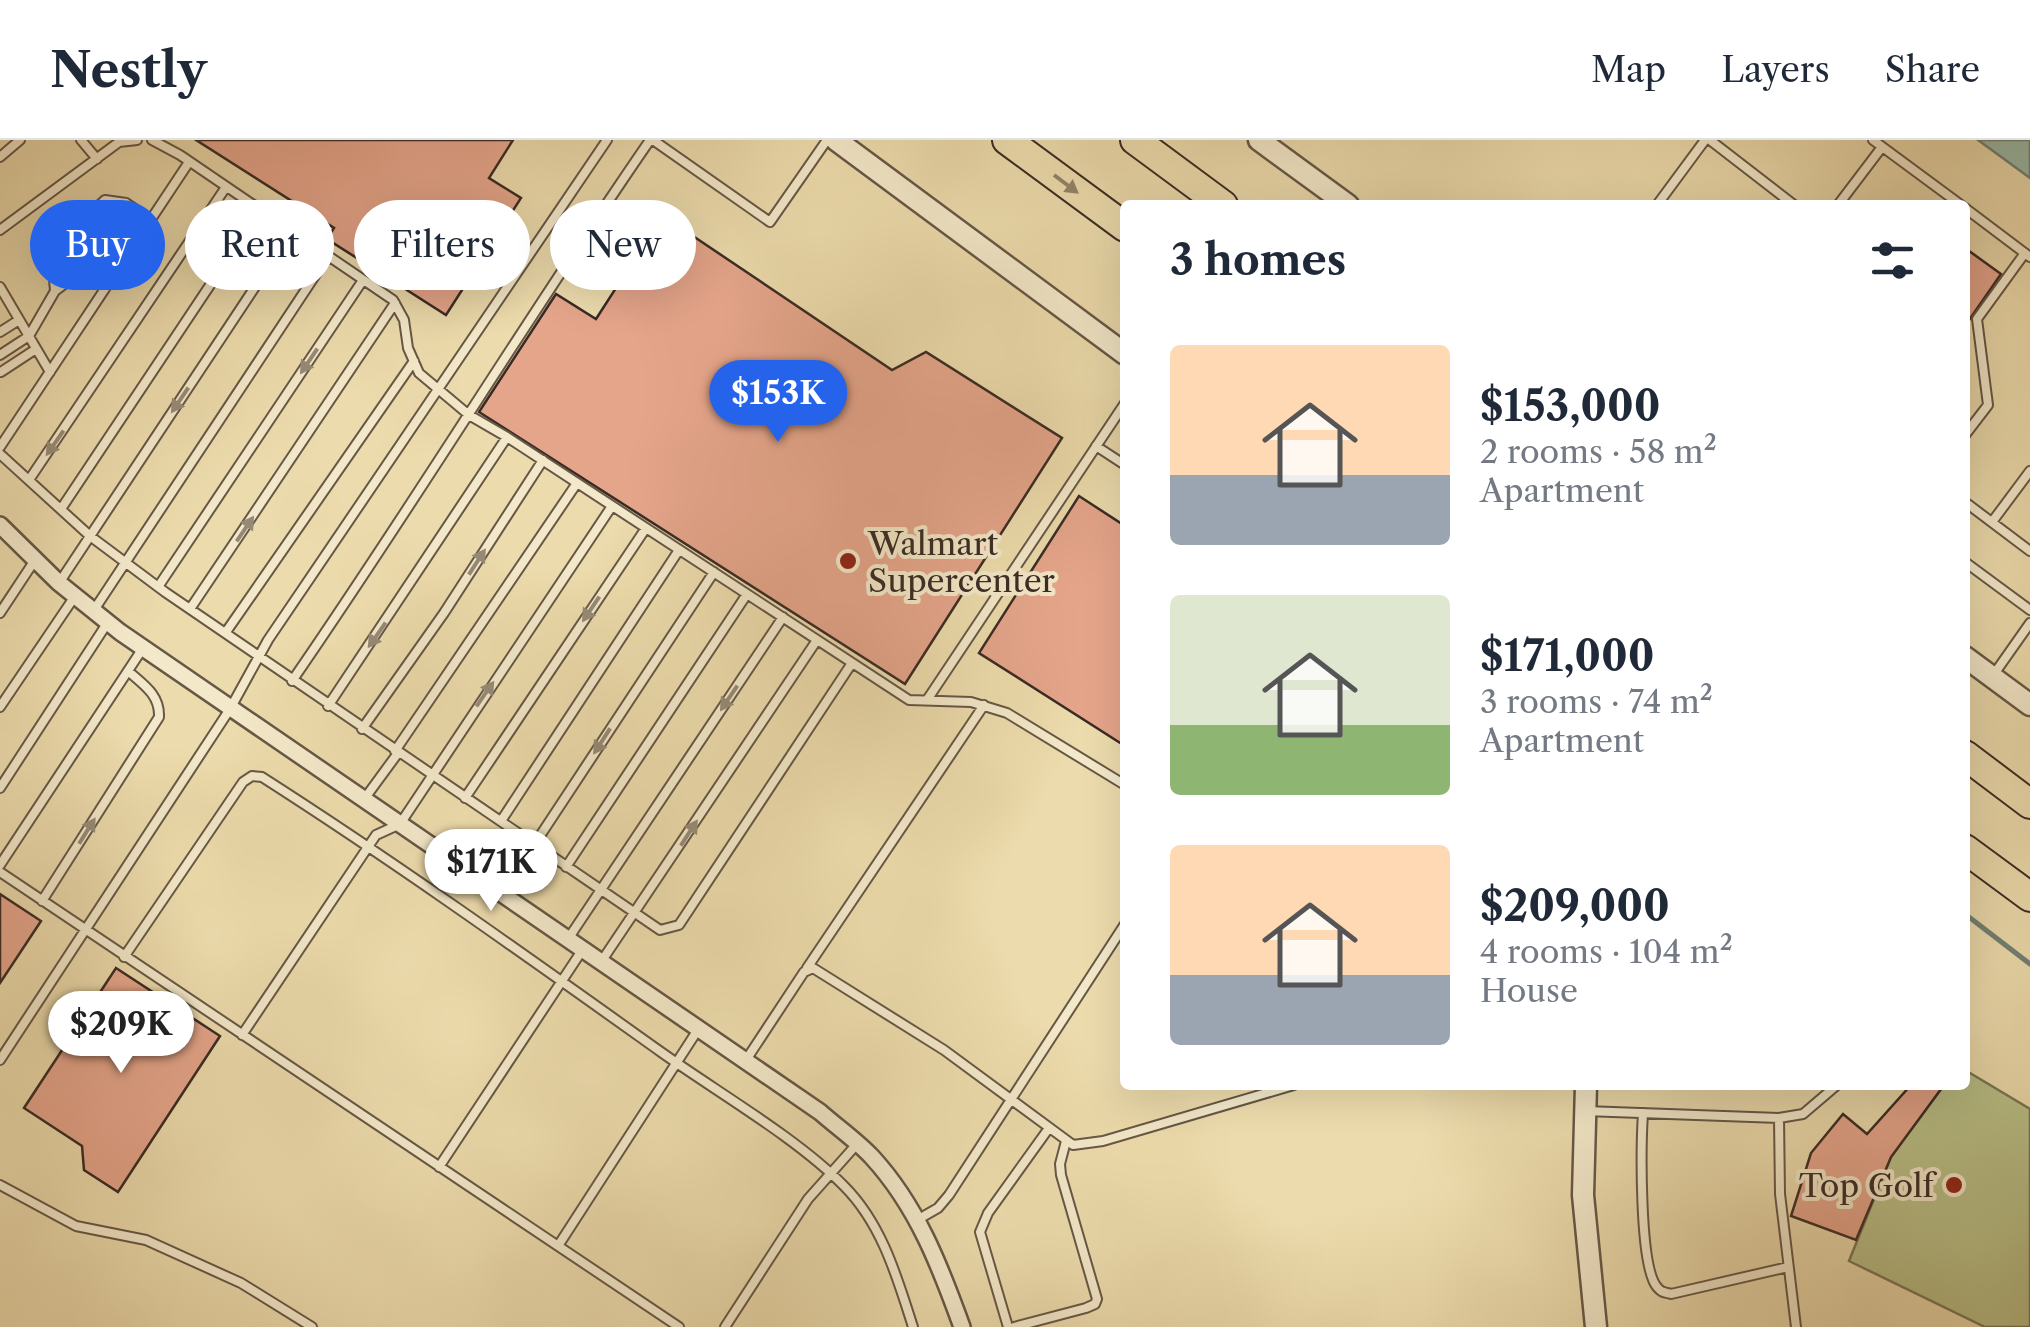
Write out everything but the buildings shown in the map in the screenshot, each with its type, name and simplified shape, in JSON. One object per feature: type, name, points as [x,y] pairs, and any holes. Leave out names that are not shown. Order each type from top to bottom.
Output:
[{"type":"highway","points":[[1007,140],[1120,223]]},
{"type":"highway","points":[[1135,140],[1215,200]]},
{"type":"highway","points":[[1970,759],[2030,804]]},
{"type":"highway","points":[[1970,853],[2030,897]]},
{"type":"street","points":[[836,140],[1120,350]]},
{"type":"street","points":[[1259,140],[1341,200]]},
{"type":"street","points":[[0,525],[59,583],[143,648],[820,1112],[872,1157],[917,1220],[940,1264],[962,1327]]},
{"type":"street","points":[[1970,662],[2030,705]]},
{"type":"street","points":[[1586,1090],[1583,1196],[1596,1327]]},
{"type":"lane","points":[[81,140],[96,159]]},
{"type":"lane","points":[[0,230],[119,142],[138,140]]},
{"type":"lane","points":[[152,140],[245,200]]},
{"type":"lane","points":[[0,1060],[230,709],[260,654],[607,140]]},
{"type":"lane","points":[[292,681],[554,280],[652,140],[770,222],[827,140]]},
{"type":"lane","points":[[1661,200],[1708,140],[1787,200]]},
{"type":"lane","points":[[1873,140],[1954,200]]},
{"type":"lane","points":[[0,157],[17,141]]},
{"type":"lane","points":[[1842,200],[1882,146]]},
{"type":"lane","points":[[164,200],[189,162]]},
{"type":"lane","points":[[30,480],[226,187]]},
{"type":"lane","points":[[1970,212],[2027,255],[1976,319],[1988,405],[1970,428]]},
{"type":"lane","points":[[0,287],[4,305],[19,320],[50,372]]},
{"type":"lane","points":[[0,355],[28,336],[57,290]]},
{"type":"lane","points":[[104,290],[0,450],[90,536],[158,587],[660,930],[679,925],[852,662]]},
{"type":"lane","points":[[60,509],[206,290]]},
{"type":"lane","points":[[59,583],[253,290]]},
{"type":"lane","points":[[94,610],[305,290]]},
{"type":"lane","points":[[158,587],[356,290]]},
{"type":"lane","points":[[376,290],[395,304],[404,320],[408,348],[418,373],[468,415],[909,700],[984,706],[1028,723],[1120,781]]},
{"type":"lane","points":[[190,609],[395,304]]},
{"type":"lane","points":[[0,332],[19,320]]},
{"type":"lane","points":[[1,372],[36,349]]},
{"type":"lane","points":[[226,632],[414,362]]},
{"type":"lane","points":[[927,700],[1120,410]]},
{"type":"lane","points":[[328,706],[507,437]]},
{"type":"lane","points":[[1096,446],[1120,462]]},
{"type":"lane","points":[[362,729],[444,613],[542,460]]},
{"type":"lane","points":[[1992,522],[2030,471]]},
{"type":"lane","points":[[364,800],[578,483]]},
{"type":"lane","points":[[242,1035],[376,835],[400,824],[612,506]]},
{"type":"lane","points":[[1970,506],[2030,551]]},
{"type":"lane","points":[[465,798],[646,528]]},
{"type":"lane","points":[[501,822],[680,550]]},
{"type":"lane","points":[[0,613],[35,560]]},
{"type":"lane","points":[[1970,566],[2030,610]]},
{"type":"lane","points":[[534,845],[714,572]]},
{"type":"lane","points":[[566,867],[747,594]]},
{"type":"lane","points":[[0,707],[75,596]]},
{"type":"lane","points":[[568,939],[783,617]]},
{"type":"lane","points":[[0,788],[108,622]]},
{"type":"lane","points":[[1992,677],[2030,623]]},
{"type":"lane","points":[[602,962],[817,640]]},
{"type":"lane","points":[[143,648],[0,868],[85,931],[679,1327]]},
{"type":"lane","points":[[42,901],[159,717],[160,704],[128,671]]},
{"type":"lane","points":[[746,1060],[984,706]]},
{"type":"lane","points":[[124,957],[243,782],[252,776],[262,778],[368,846],[561,981],[845,1186],[878,1230],[913,1327]]},
{"type":"lane","points":[[917,1220],[949,1196],[1120,932]]},
{"type":"lane","points":[[439,1167],[582,949]]},
{"type":"lane","points":[[804,972],[813,968],[822,971],[1012,1097],[1066,1142],[1103,1141],[1277,1090]]},
{"type":"lane","points":[[558,1246],[699,1028]]},
{"type":"lane","points":[[1585,1110],[1779,1118],[1803,1114],[1831,1090]]},
{"type":"lane","points":[[1643,1113],[1642,1222],[1654,1283],[1660,1291],[1680,1292],[1788,1268]]},
{"type":"lane","points":[[1779,1118],[1780,1194],[1796,1327]]},
{"type":"lane","points":[[1049,1128],[988,1214],[980,1232],[1011,1327],[1086,1308],[1097,1299],[1061,1175],[1066,1142]]},
{"type":"lane","points":[[725,1327],[808,1198],[858,1144]]},
{"type":"lane","points":[[0,1185],[76,1226],[146,1240],[241,1283],[312,1327]]},
{"type":"green space","name":"Top Golf","points":[[1970,1073],[2030,1109],[2030,1327],[1985,1327],[1849,1261],[1891,1157],[1940,1090],[1970,1090]]},
{"type":"shaded area","points":[[1978,140],[2030,140],[2030,178]]},
{"type":"waterway","points":[[1970,918],[2030,964]]},
{"type":"place","name":"Walmart Supercenter","points":[[848,561]]},
{"type":"place","name":"Top Golf","points":[[1954,1185]]}]
